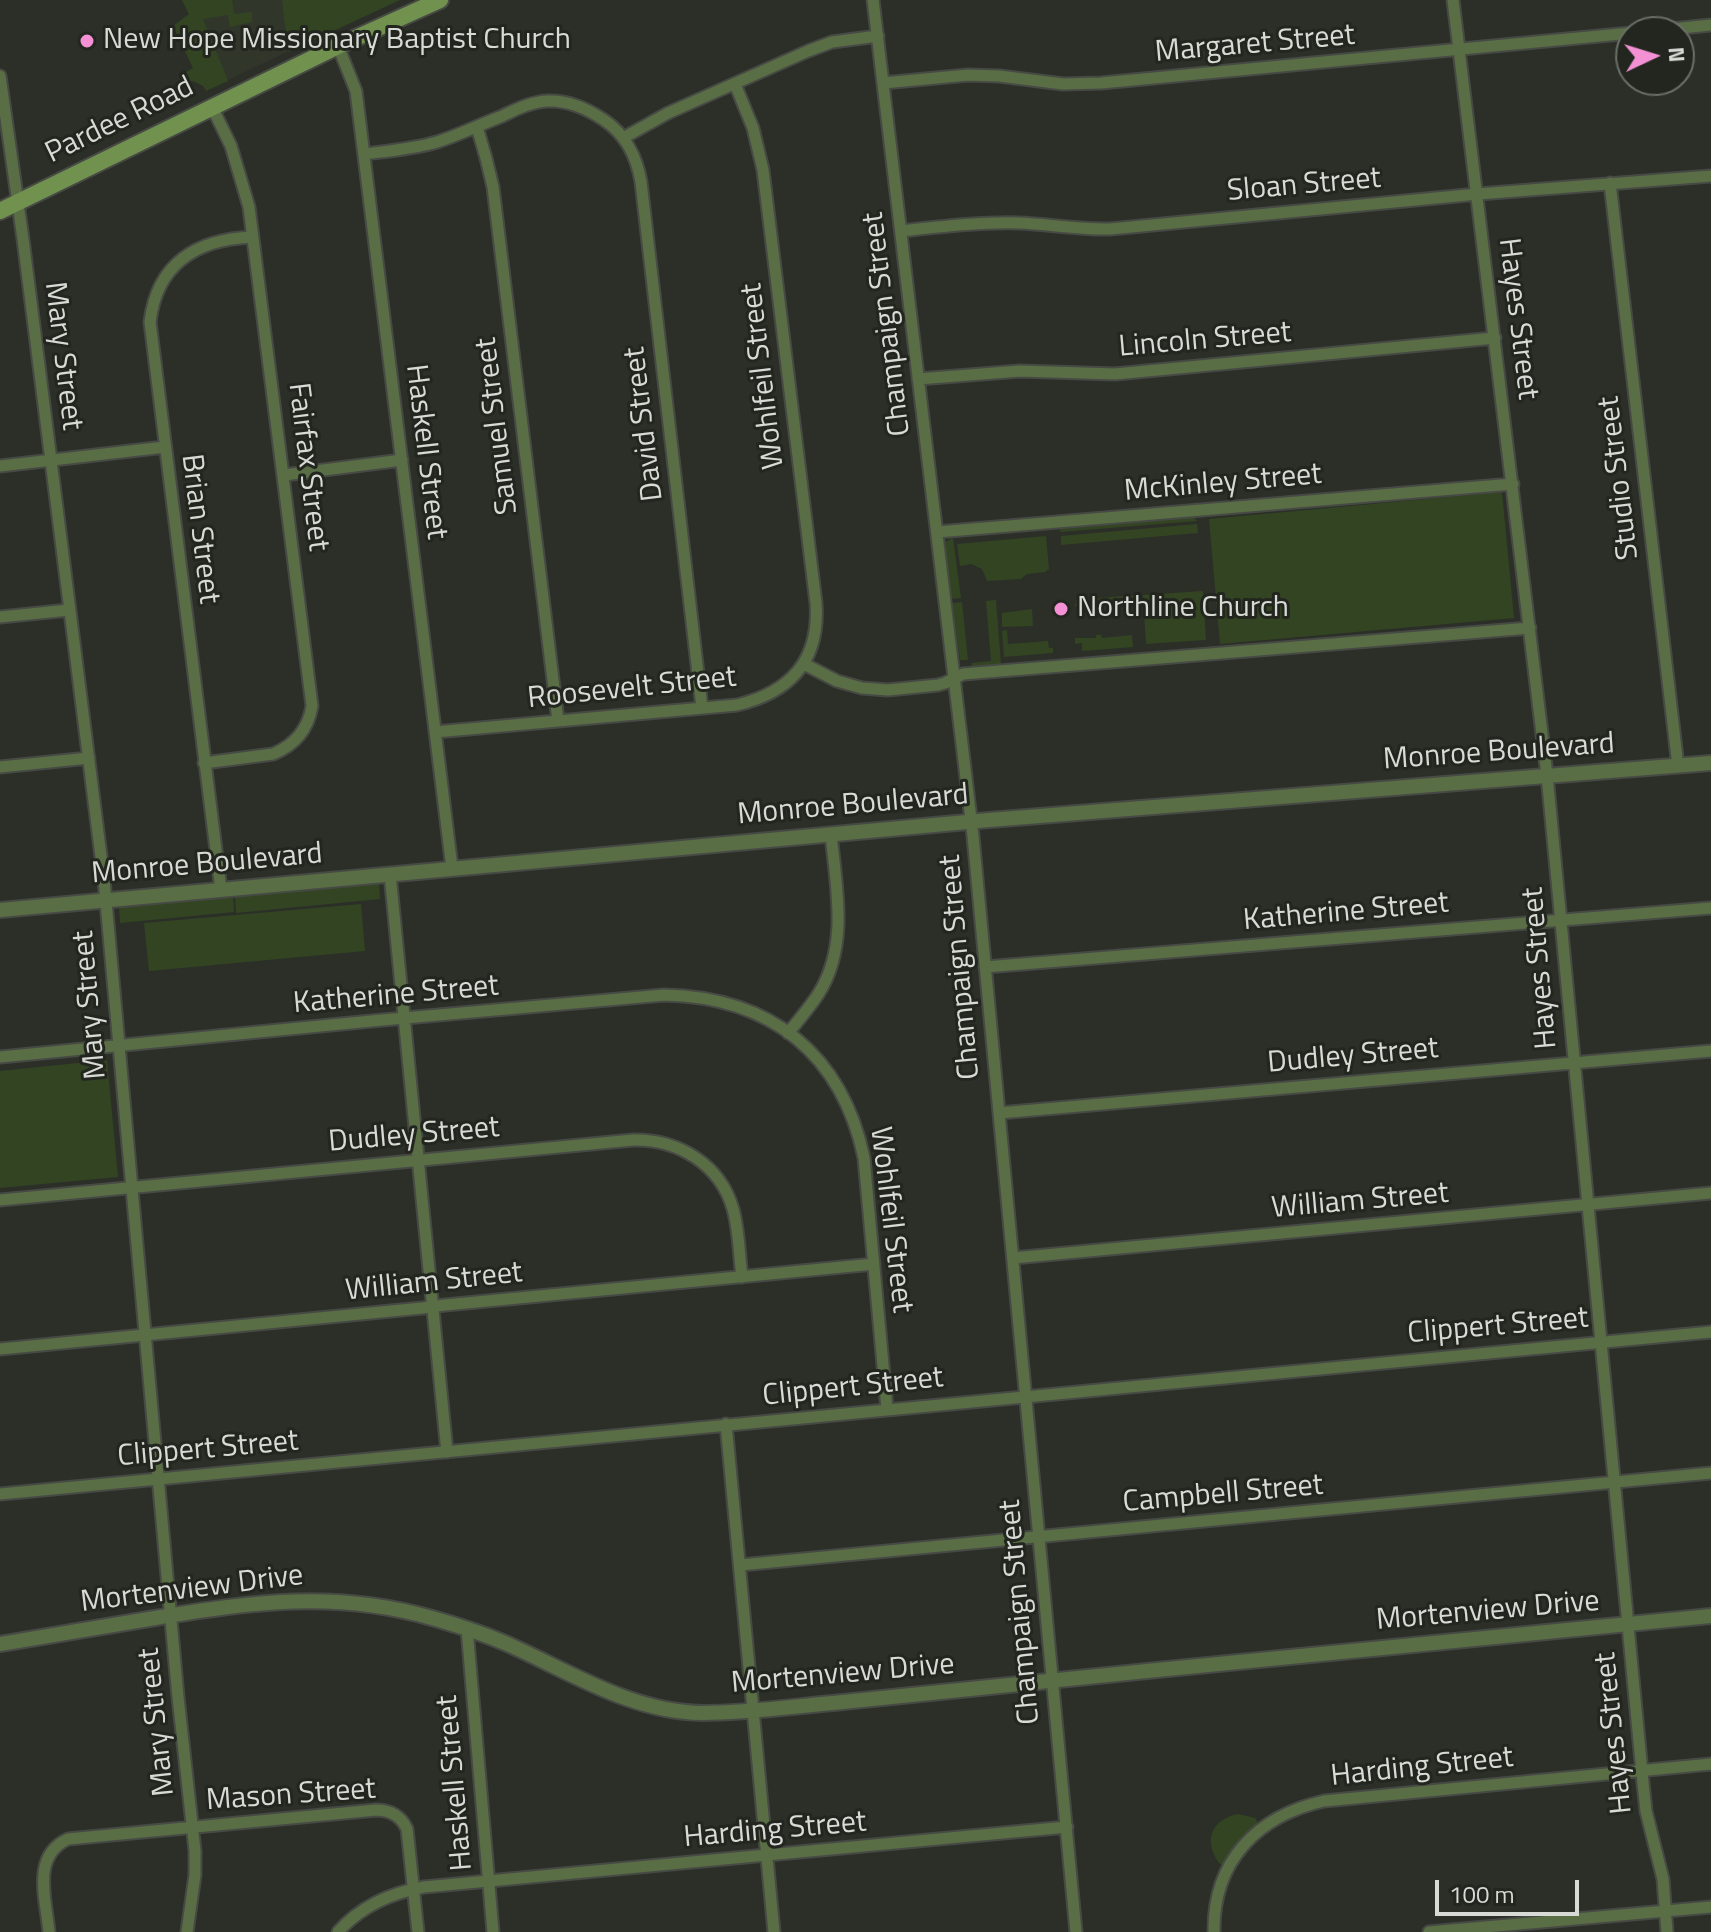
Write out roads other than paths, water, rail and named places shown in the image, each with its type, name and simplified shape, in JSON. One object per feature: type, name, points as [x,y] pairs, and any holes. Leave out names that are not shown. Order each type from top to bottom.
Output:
[{"type":"main road","name":"Pardee Road","points":[[0,211],[338,46],[440,0]]},
{"type":"street","name":"Champaign Street","points":[[873,0],[971,822],[1076,1932]]},
{"type":"street","name":"Hayes Street","points":[[1453,0],[1547,775],[1641,1770],[1646,1811],[1663,1879],[1667,1932]]},
{"type":"street","name":"Margaret Street","points":[[883,83],[968,75],[1063,84],[1101,83],[1615,35]]},
{"type":"street","points":[[364,154],[433,143],[525,106],[546,101],[566,103],[592,112],[623,138],[668,113],[808,51],[832,42],[878,36]]},
{"type":"street","name":"Haskell Street","points":[[338,46],[356,91],[452,868]]},
{"type":"street","name":"Mary Street","points":[[0,76],[106,900],[195,1851],[187,1932]]},
{"type":"street","name":"Wohlfeil Street","points":[[735,84],[753,128],[763,170],[816,603],[814,638],[804,664]]},
{"type":"street","name":"Fairfax Street","points":[[204,763],[281,751],[300,736],[310,715],[312,698],[249,207],[231,146],[212,107]]},
{"type":"street","name":"Samuel Street","points":[[477,127],[493,187],[558,721]]},
{"type":"street","name":"David Street","points":[[623,138],[635,158],[641,182],[702,708]]},
{"type":"street","name":"Sloan Street","points":[[901,231],[999,223],[1110,229],[1478,194],[1711,176]]},
{"type":"street","name":"Studio Street","points":[[1610,183],[1678,766]]},
{"type":"street","name":"Brian Street","points":[[221,890],[150,332],[151,310],[157,292],[171,269],[195,249],[221,241],[253,237]]},
{"type":"street","name":"Lincoln Street","points":[[918,379],[1020,371],[1115,374],[1495,338]]},
{"type":"street","points":[[0,466],[165,447]]},
{"type":"street","points":[[284,475],[402,460]]},
{"type":"street","name":"McKinley Street","points":[[937,532],[1513,484]]},
{"type":"street","points":[[0,617],[69,610]]},
{"type":"street","points":[[804,664],[837,681],[862,688],[888,690],[938,685],[963,674],[1530,628]]},
{"type":"street","name":"Roosevelt Street","points":[[435,732],[737,705],[760,699],[780,688],[804,664]]},
{"type":"street","points":[[0,767],[89,758]]},
{"type":"street","name":"Monroe Boulevard","points":[[0,910],[831,834],[1711,763]]},
{"type":"street","points":[[788,1033],[820,991],[832,964],[838,936],[838,907],[831,834]]},
{"type":"street","points":[[390,874],[447,1452]]},
{"type":"street","name":"Katherine Street","points":[[985,967],[1711,908]]},
{"type":"street","name":"Katherine Street","points":[[0,1057],[664,995],[719,1000],[751,1011],[788,1033]]},
{"type":"street","name":"Wohlfeil Street","points":[[788,1033],[811,1051],[841,1092],[853,1117],[864,1158],[887,1409]]},
{"type":"street","name":"Dudley Street","points":[[999,1113],[1711,1051]]},
{"type":"street","name":"Dudley Street","points":[[0,1200],[653,1140],[687,1152],[703,1163],[726,1190],[735,1218],[742,1277]]},
{"type":"street","name":"William Street","points":[[1013,1258],[1711,1193]]},
{"type":"street","name":"William Street","points":[[0,1349],[874,1264]]},
{"type":"street","name":"Clippert Street","points":[[0,1494],[1711,1332]]},
{"type":"street","points":[[726,1424],[774,1932]]},
{"type":"street","name":"Campbell Street","points":[[740,1565],[1711,1473]]},
{"type":"street","name":"Mortenview Drive","points":[[0,1644],[171,1615],[265,1602],[318,1600],[389,1608],[467,1629],[509,1644],[614,1694],[681,1712],[752,1710],[1711,1616]]},
{"type":"street","name":"Haskell Street","points":[[467,1629],[493,1932]]},
{"type":"street","name":"Harding Street","points":[[1214,1932],[1219,1891],[1236,1854],[1265,1825],[1304,1805],[1711,1764]]},
{"type":"street","name":"Mason Street","points":[[49,1932],[44,1869],[49,1854],[59,1843],[74,1838],[387,1811],[397,1816],[407,1829],[414,1889]]},
{"type":"street","name":"Harding Street","points":[[338,1932],[378,1901],[397,1892],[414,1889],[1067,1827]]},
{"type":"street","points":[[414,1889],[418,1932]]},
{"type":"street","points":[[1429,1932],[1711,1907]]},
{"type":"place","name":"New Hope Missionary Baptist Church","points":[[87,41]]},
{"type":"place","name":"Northline Church","points":[[1061,609]]}]
